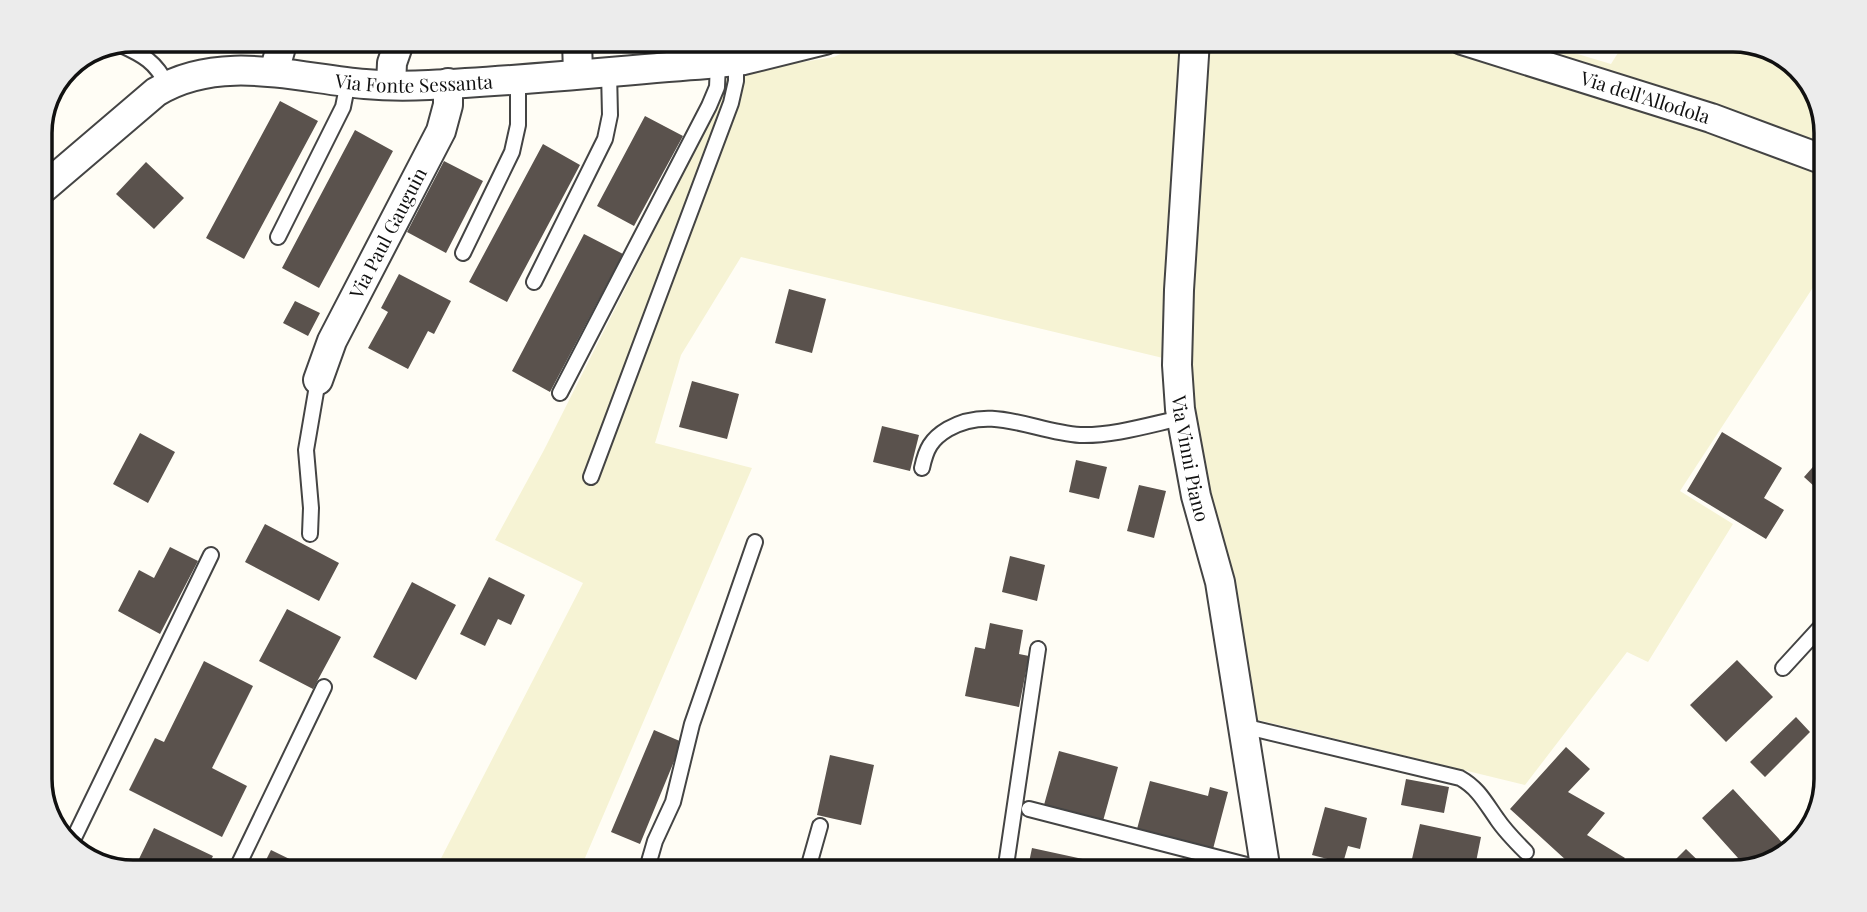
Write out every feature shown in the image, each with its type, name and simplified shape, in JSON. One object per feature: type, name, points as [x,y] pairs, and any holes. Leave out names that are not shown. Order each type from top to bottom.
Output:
[{"type":"street","points":[[274,72],[280,52]]},
{"type":"street","points":[[391,85],[392,63],[396,52]]},
{"type":"street","points":[[577,52],[578,74]]},
{"type":"street","name":"Via Vinni Piano","points":[[1194,52],[1179,290],[1177,365],[1181,418],[1196,496],[1220,582],[1264,860]]},
{"type":"street","name":"Via dell'Allodola","points":[[1500,52],[1711,118],[1814,156]]},
{"type":"street","name":"Via Fonte Sessanta","points":[[53,180],[142,102],[167,85],[186,79],[232,71],[274,72],[391,85],[448,83],[609,72],[678,53],[742,55]]},
{"type":"street","name":"Via Paul Gauguin","points":[[318,380],[332,341],[441,131],[448,105],[448,83]]},
{"type":"lane","points":[[136,52],[154,63],[167,85]]},
{"type":"lane","points":[[561,393],[717,87],[742,55]]},
{"type":"lane","points":[[591,477],[731,103],[742,55]]},
{"type":"lane","points":[[534,282],[605,139],[610,115],[609,72]]},
{"type":"lane","points":[[463,253],[512,152],[518,125],[518,78]]},
{"type":"lane","points":[[278,237],[343,107],[348,82]]},
{"type":"lane","points":[[310,534],[311,508],[306,450],[318,380]]},
{"type":"lane","points":[[922,468],[929,444],[939,434],[967,420],[996,417],[1079,435],[1100,434],[1181,418]]},
{"type":"lane","points":[[649,860],[673,802],[692,724],[755,542]]},
{"type":"lane","points":[[76,835],[211,555]]},
{"type":"lane","points":[[1783,667],[1814,634]]},
{"type":"lane","points":[[1007,860],[1038,649]]},
{"type":"lane","points":[[241,860],[324,687]]},
{"type":"lane","points":[[1243,726],[1460,778],[1482,795],[1509,836],[1526,852]]},
{"type":"lane","points":[[1029,809],[1224,860]]},
{"type":"lane","points":[[810,860],[820,826]]},
{"type":"shaded area","points":[[845,52],[1571,52],[1611,64],[1618,52],[1734,52],[1760,57],[1779,66],[1801,88],[1813,117],[1814,286],[1680,491],[1733,524],[1648,662],[1627,652],[1525,785],[1250,718],[1202,466],[1188,364],[741,257],[681,355],[655,443],[752,468],[584,860],[440,860],[583,583],[495,540],[544,450],[713,114],[728,74],[834,57]]},
{"type":"building","points":[[280,101],[318,121],[244,259],[206,238]]},
{"type":"building","points":[[645,116],[683,136],[634,226],[597,206]]},
{"type":"building","points":[[355,130],[393,151],[319,288],[282,268]]},
{"type":"building","points":[[543,144],[580,165],[507,302],[469,282]]},
{"type":"building","points":[[444,161],[483,181],[446,253],[407,232]]},
{"type":"building","points":[[146,162],[184,198],[154,229],[116,194]]},
{"type":"building","points":[[584,234],[623,254],[550,392],[512,371]]},
{"type":"building","points":[[399,274],[451,301],[434,334],[428,331],[408,369],[368,348],[388,312],[381,308]]},
{"type":"building","points":[[789,289],[826,299],[812,353],[775,343]]},
{"type":"building","points":[[295,301],[320,313],[308,336],[283,323]]},
{"type":"building","points":[[692,381],[739,394],[727,439],[679,427]]},
{"type":"building","points":[[882,426],[919,435],[910,471],[873,462]]},
{"type":"building","points":[[1722,432],[1782,468],[1764,498],[1784,510],[1766,539],[1687,491]]},
{"type":"building","points":[[140,433],[175,452],[148,503],[113,484]]},
{"type":"building","points":[[1076,460],[1107,467],[1099,499],[1069,492]]},
{"type":"building","points":[[1814,466],[1814,486],[1804,477]]},
{"type":"building","points":[[1139,485],[1166,491],[1154,538],[1127,531]]},
{"type":"building","points":[[265,524],[339,563],[319,601],[245,562]]},
{"type":"building","points":[[170,547],[198,561],[160,634],[118,611],[139,570],[154,578]]},
{"type":"building","points":[[1010,556],[1045,565],[1037,601],[1002,592]]},
{"type":"building","points":[[489,577],[525,595],[511,625],[498,619],[485,646],[460,634]]},
{"type":"building","points":[[412,582],[456,605],[416,680],[373,657]]},
{"type":"building","points":[[287,609],[341,637],[313,689],[259,661]]},
{"type":"building","points":[[990,623],[1023,630],[1019,654],[1029,656],[1019,707],[965,696],[975,647],[985,649]]},
{"type":"building","points":[[1737,660],[1773,697],[1726,742],[1690,705]]},
{"type":"building","points":[[204,661],[253,686],[212,768],[247,786],[222,837],[129,790],[155,738],[164,742]]},
{"type":"building","points":[[1796,717],[1810,732],[1765,777],[1750,762]]},
{"type":"building","points":[[654,730],[682,742],[640,844],[611,832]]},
{"type":"building","points":[[1566,747],[1590,769],[1568,792],[1605,813],[1587,835],[1625,858],[1566,860],[1510,809]]},
{"type":"building","points":[[1059,751],[1118,767],[1103,821],[1044,805]]},
{"type":"building","points":[[830,755],[874,765],[861,825],[817,815]]},
{"type":"building","points":[[1406,779],[1449,787],[1444,813],[1401,805]]},
{"type":"building","points":[[1150,781],[1208,796],[1210,787],[1228,792],[1213,849],[1137,829]]},
{"type":"building","points":[[1733,789],[1783,843],[1755,857],[1739,859],[1702,818]]},
{"type":"building","points":[[1325,807],[1367,818],[1360,849],[1348,846],[1344,860],[1312,855]]},
{"type":"building","points":[[1420,824],[1481,837],[1476,860],[1412,860]]},
{"type":"building","points":[[154,828],[213,856],[211,860],[138,860]]},
{"type":"building","points":[[1032,848],[1087,860],[1030,860]]},
{"type":"building","points":[[1686,849],[1697,860],[1675,860]]},
{"type":"building","points":[[271,850],[292,860],[266,860]]}]
